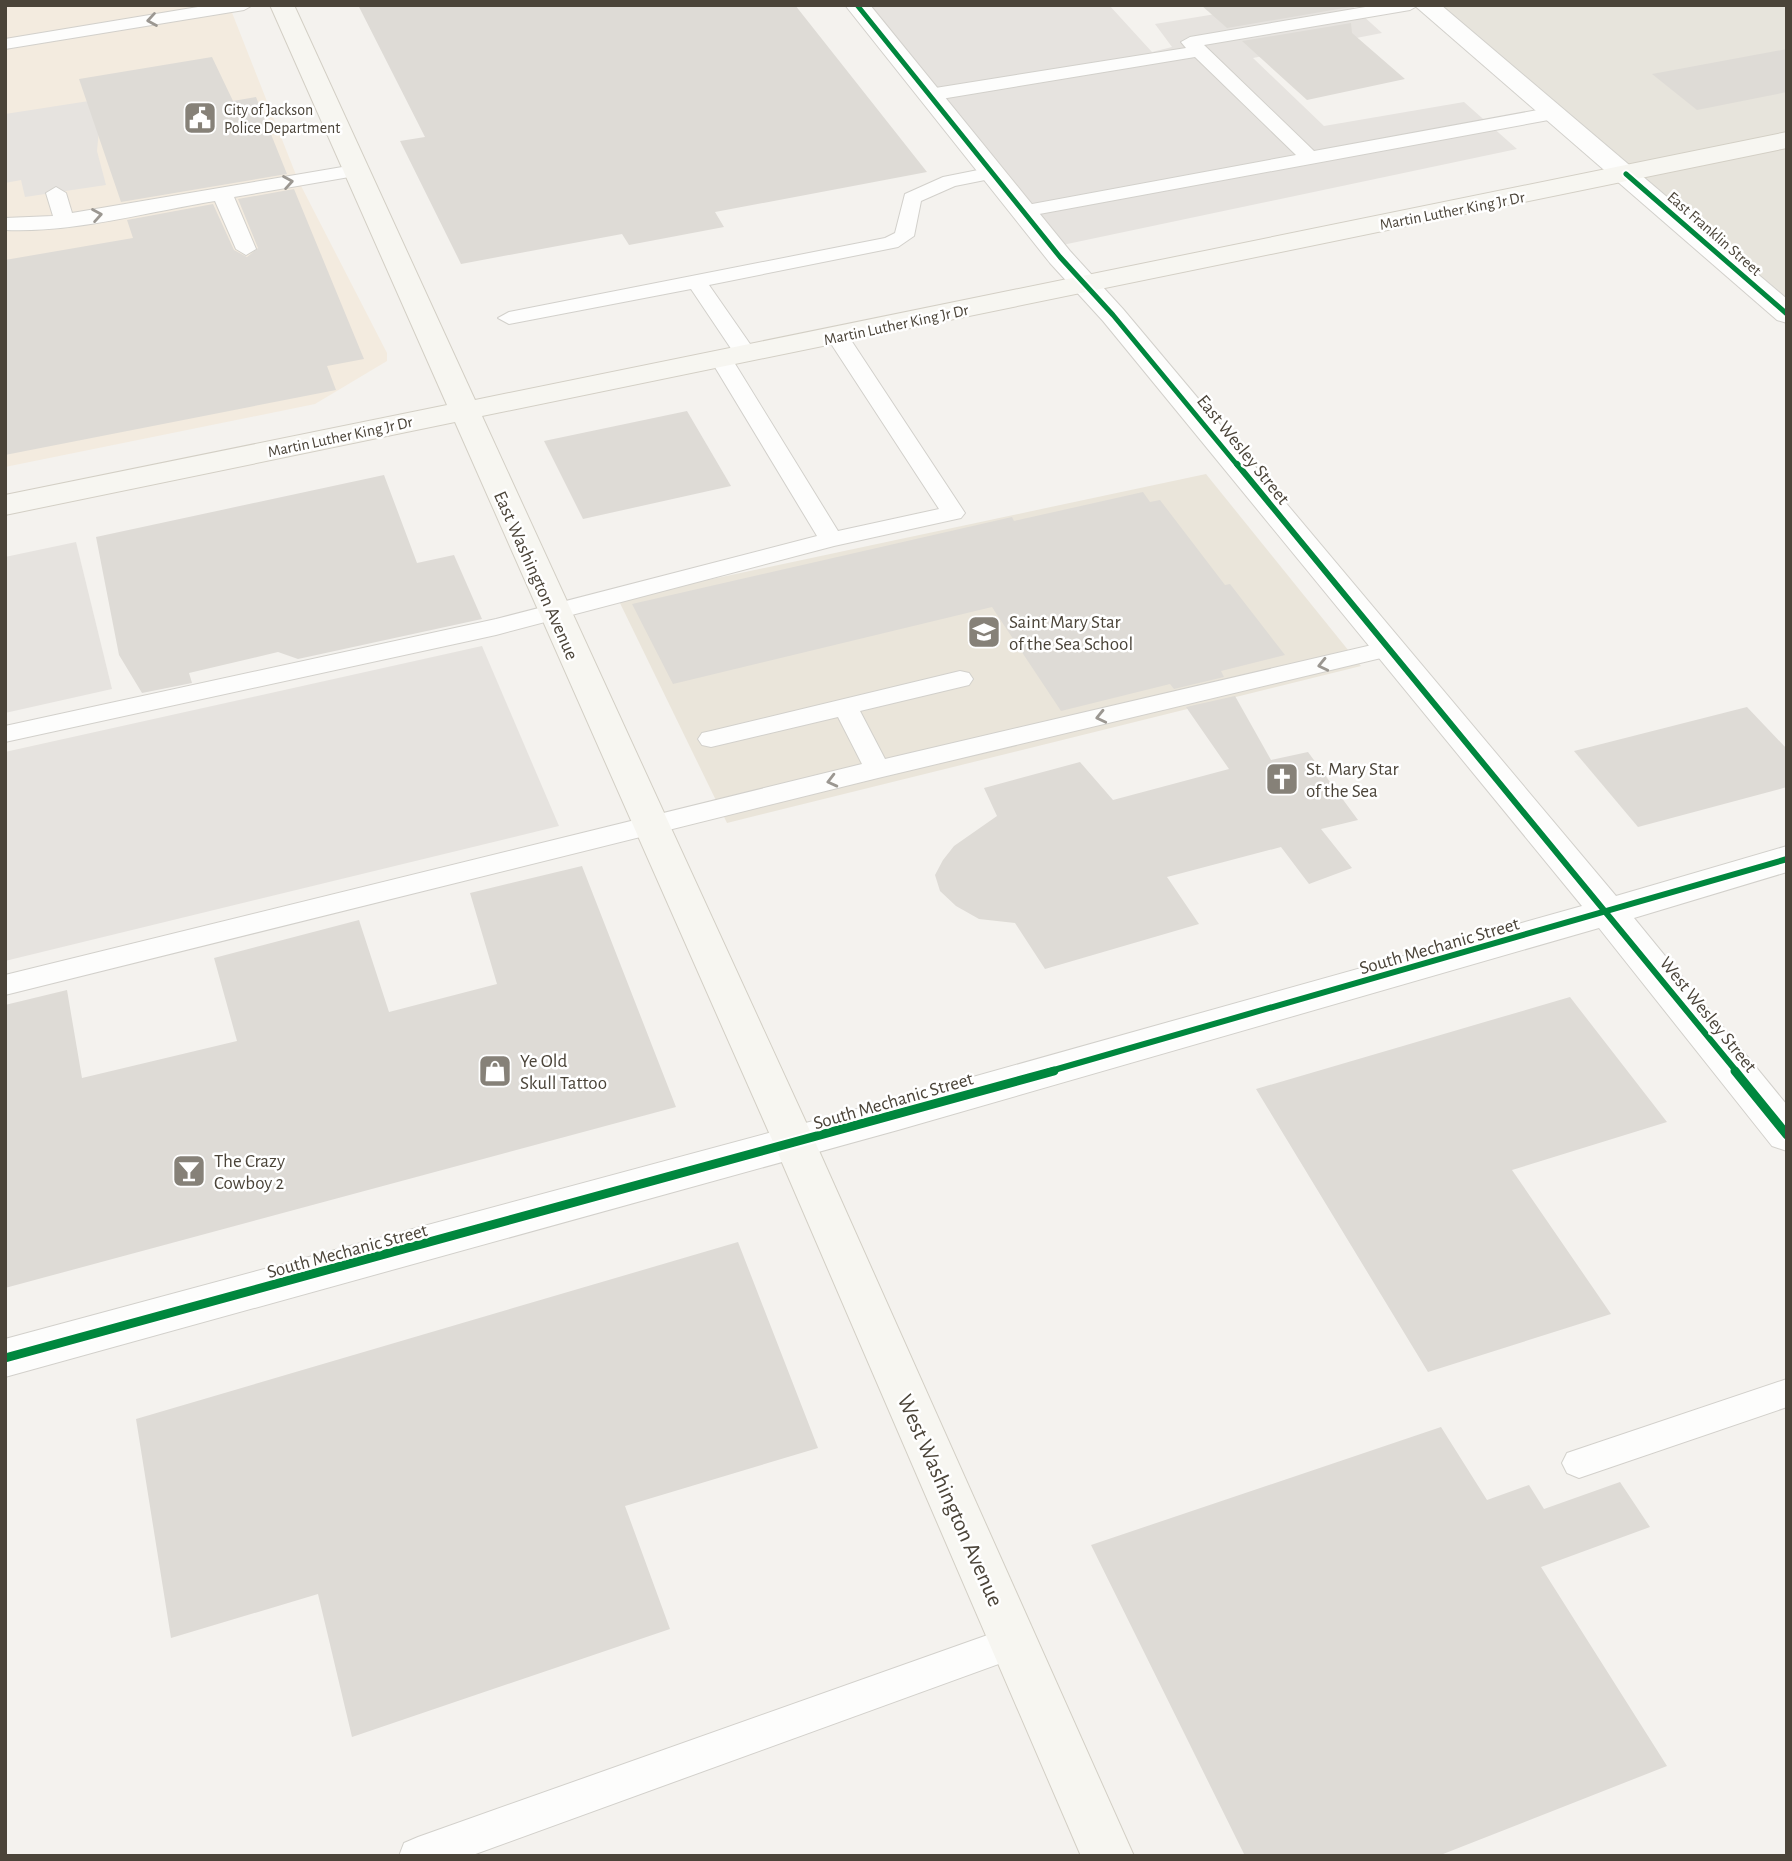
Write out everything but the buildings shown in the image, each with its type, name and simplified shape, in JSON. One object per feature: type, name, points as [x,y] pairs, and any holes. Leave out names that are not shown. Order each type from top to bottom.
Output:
[{"type":"main road","name":"East Washington Avenue","points":[[282,5],[354,171],[795,1144]]},
{"type":"main road","name":"Martin Luther King Jr Dr","points":[[5,505],[1787,140]]},
{"type":"main road","name":"West Washington Avenue","points":[[795,1144],[1108,1856]]},
{"type":"street","name":"East Wesley Street","points":[[857,5],[1023,211],[1088,284],[1608,912]]},
{"type":"street","name":"East Franklin Street","points":[[1426,5],[1787,314]]},
{"type":"street","name":"South Mechanic Street","points":[[5,1358],[795,1144],[1787,859]]},
{"type":"street","name":"West Wesley Street","points":[[1608,912],[1787,1135]]},
{"type":"lane","points":[[5,44],[244,5]]},
{"type":"lane","points":[[1310,158],[1190,42],[1410,5]]},
{"type":"lane","points":[[929,95],[1200,51]]},
{"type":"lane","points":[[1023,211],[1554,113]]},
{"type":"lane","points":[[5,224],[64,220],[354,171]]},
{"type":"lane","points":[[509,318],[891,243],[904,236],[912,198],[950,181],[993,173]]},
{"type":"lane","points":[[56,193],[64,220]]},
{"type":"lane","points":[[222,193],[246,249]]},
{"type":"lane","points":[[696,281],[831,540]]},
{"type":"lane","points":[[5,734],[210,687],[386,653],[831,540],[953,513],[837,336]]},
{"type":"lane","points":[[5,985],[878,769],[1389,649]]},
{"type":"lane","points":[[710,739],[961,679]]},
{"type":"lane","points":[[845,707],[878,769]]},
{"type":"lane","points":[[1579,1463],[1787,1393]]},
{"type":"lane","points":[[418,1856],[1013,1642]]},
{"type":"shaded area","points":[[5,5],[229,5],[298,180],[387,353],[387,361],[315,404],[5,467]]},
{"type":"shaded area","points":[[857,5],[1109,5],[1152,52],[1172,47],[1155,24],[1270,5],[1351,5],[1382,33],[1253,58],[1324,126],[1464,102],[1517,149],[1053,247]]},
{"type":"shaded area","points":[[1423,5],[1787,5],[1787,311]]},
{"type":"shaded area","points":[[102,99],[97,151],[106,185],[25,197],[21,180],[5,183],[5,114]]},
{"type":"shaded area","name":"Saint Mary Star of the Sea School","points":[[1206,474],[1361,666],[727,823],[618,599]]},
{"type":"shaded area","points":[[76,542],[112,689],[5,713],[5,557]]},
{"type":"shaded area","points":[[482,646],[559,826],[5,961],[5,752]]},
{"type":"cycle path","points":[[857,5],[1060,257],[1113,315],[1608,912],[1787,1135]]},
{"type":"cycle path","points":[[1626,174],[1787,314]]},
{"type":"cycle path","points":[[5,1358],[1121,1052],[1787,859]]},
{"type":"place","name":"City of Jackson Police Department","points":[[200,118]]},
{"type":"place","name":"Saint Mary Star of the Sea School","points":[[984,632]]},
{"type":"place","name":"St. Mary Star of the Sea","points":[[1282,779]]},
{"type":"place","name":"Ye Old Skull Tattoo","points":[[495,1071]]},
{"type":"place","name":"The Crazy Cowboy 2","points":[[189,1171]]}]
